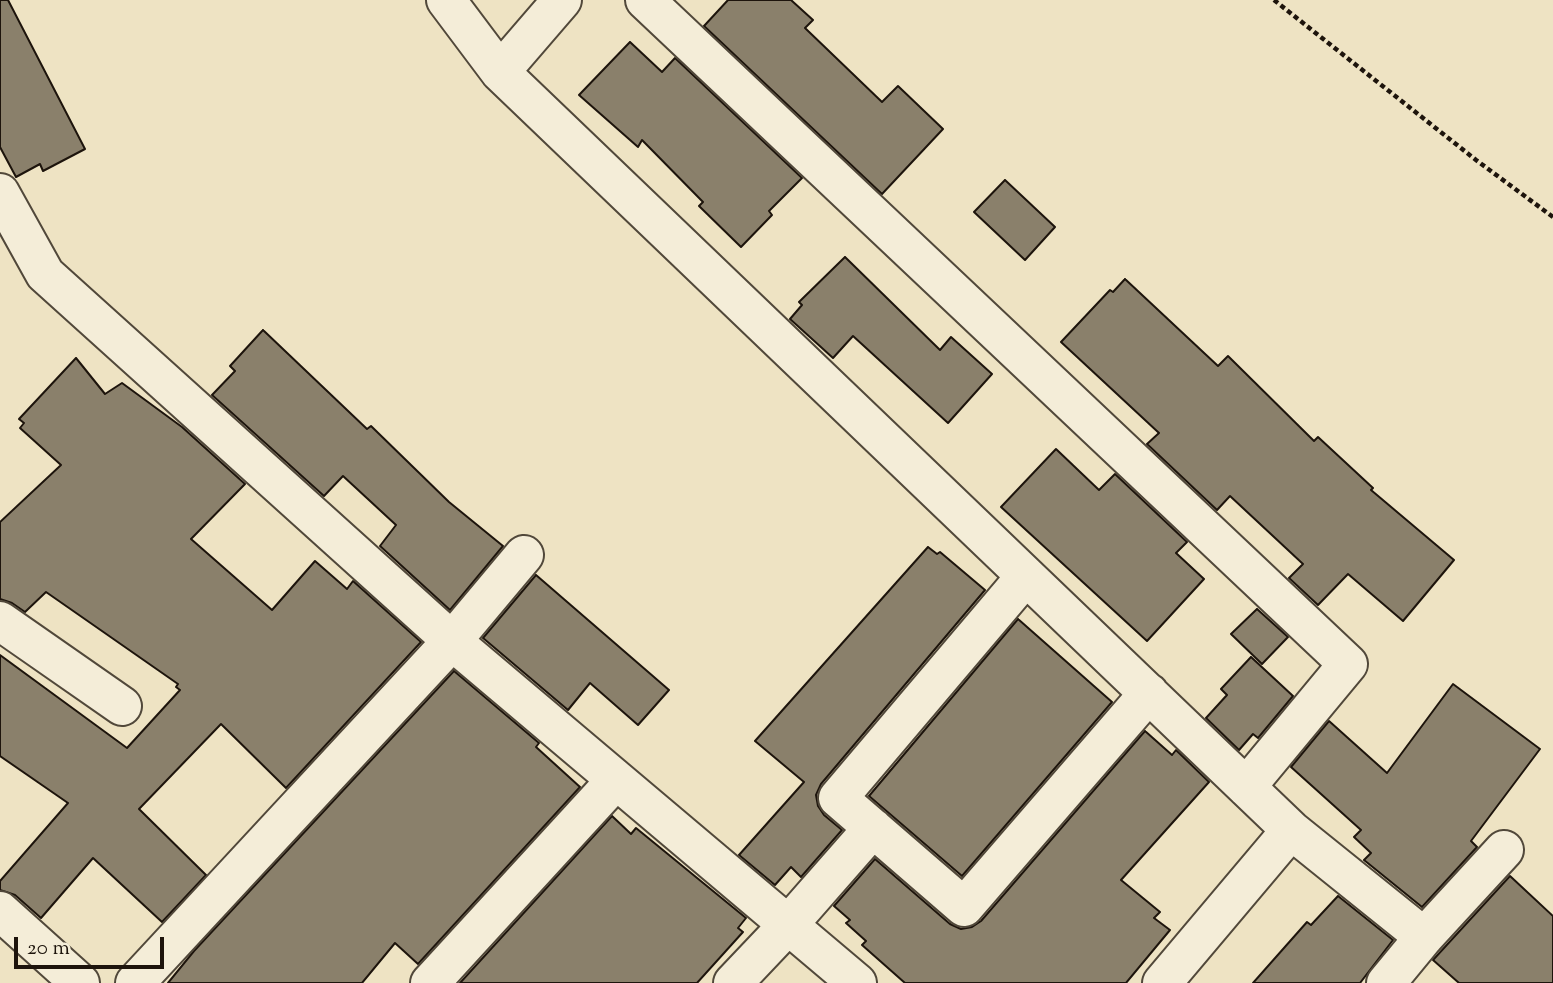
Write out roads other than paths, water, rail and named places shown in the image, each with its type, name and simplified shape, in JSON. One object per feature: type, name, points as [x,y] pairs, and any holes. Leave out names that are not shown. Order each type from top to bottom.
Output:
[{"type":"street","points":[[446,0],[500,72],[1246,787],[1291,830],[1424,937]]},
{"type":"street","points":[[500,72],[562,0]]},
{"type":"street","points":[[645,0],[1348,664],[1246,787]]},
{"type":"street","points":[[5,214],[45,274],[452,642],[857,983]]},
{"type":"street","points":[[135,983],[452,642],[524,555]]},
{"type":"street","points":[[1026,576],[838,798],[964,907],[1149,693]]},
{"type":"street","points":[[0,621],[122,706]]},
{"type":"street","points":[[430,983],[616,780]]},
{"type":"street","points":[[733,983],[873,828]]},
{"type":"street","points":[[1162,983],[1291,830]]},
{"type":"street","points":[[1386,983],[1424,937],[1504,850]]},
{"type":"street","points":[[0,911],[80,983]]}]
